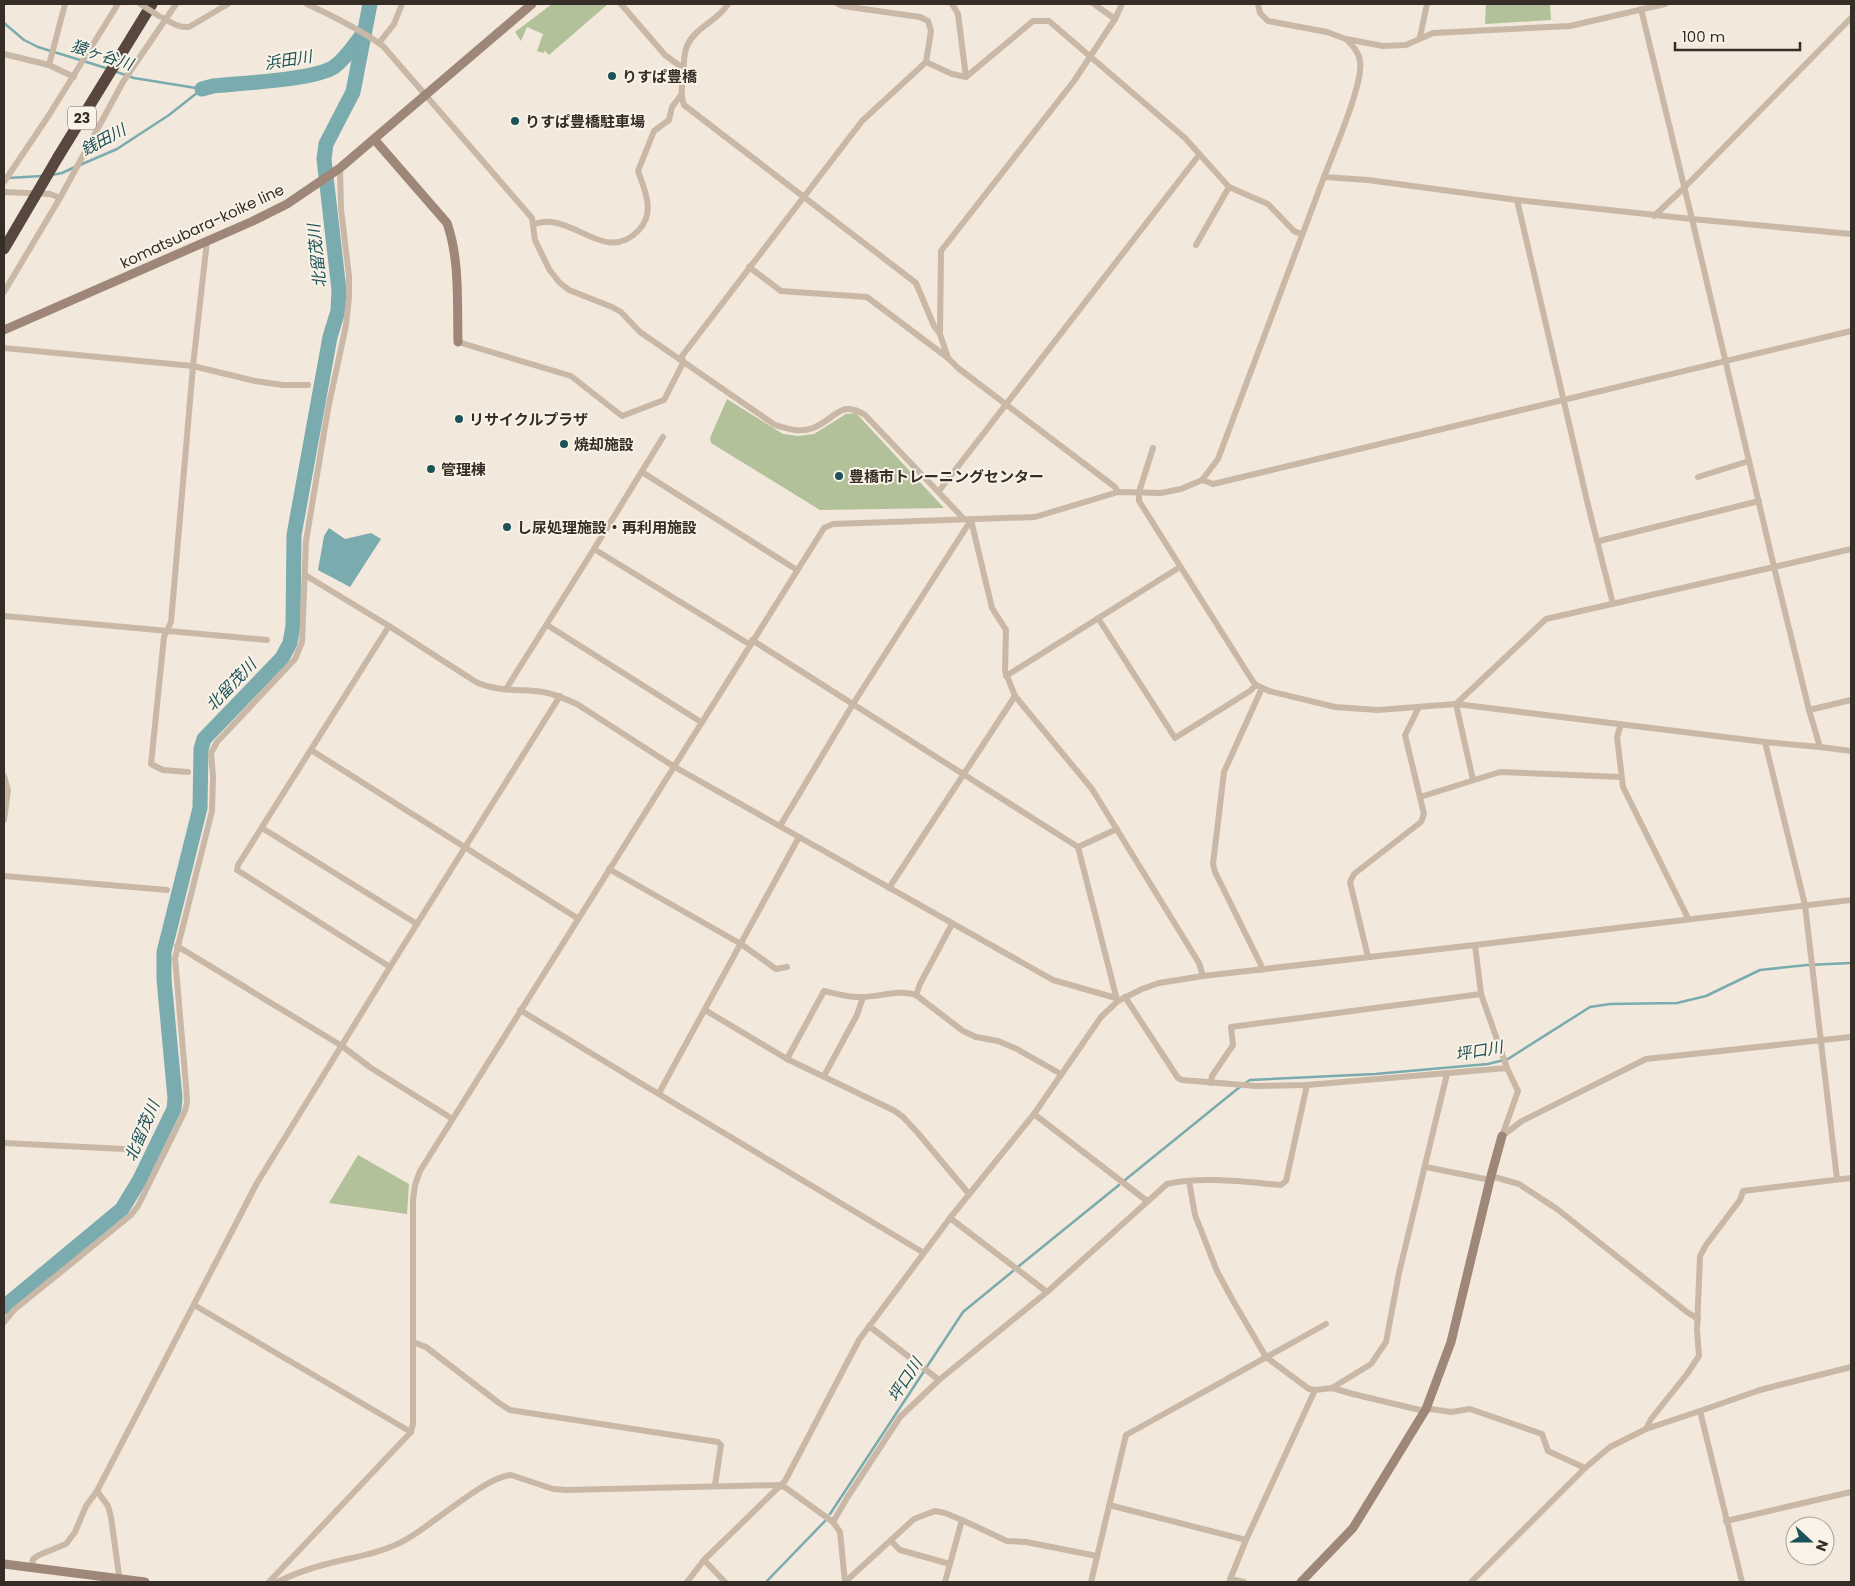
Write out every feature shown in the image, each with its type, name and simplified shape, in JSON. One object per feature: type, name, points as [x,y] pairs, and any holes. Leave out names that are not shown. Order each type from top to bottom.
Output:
[{"type":"highway","name":"23","points":[[4,249],[106,79],[147,4]]},
{"type":"highway","name":"23","points":[[116,61],[152,4]]},
{"type":"street","points":[[49,65],[65,4]]},
{"type":"street","points":[[4,182],[74,76],[118,4]]},
{"type":"street","points":[[140,4],[162,18],[183,28],[190,27],[228,4]]},
{"type":"street","points":[[4,292],[60,198],[124,82],[162,18],[176,4]]},
{"type":"street","points":[[307,4],[377,41],[532,218],[535,240],[549,268],[559,282],[569,290],[621,312],[640,332],[775,425],[793,431],[813,428],[846,408],[856,409],[865,415],[939,491],[958,515],[968,520],[992,608],[1006,630],[1006,676],[1015,696],[1092,789],[1198,963],[1203,976]]},
{"type":"street","points":[[377,41],[394,24],[402,4]]},
{"type":"street","name":"komatsubara-koike line","points":[[4,330],[287,204],[338,170],[532,4]]},
{"type":"street","points":[[621,4],[665,55],[684,69]]},
{"type":"street","points":[[728,4],[719,15],[700,29],[690,40],[685,53],[682,95],[684,104],[916,283],[934,326],[940,334],[948,358]]},
{"type":"street","points":[[374,139],[447,223],[453,240],[458,342],[571,376],[622,416],[664,400],[683,363],[682,356],[862,121],[926,62],[931,31],[928,21],[920,17],[838,4]]},
{"type":"street","points":[[952,4],[958,14],[966,77]]},
{"type":"street","points":[[1094,4],[1115,19]]},
{"type":"street","points":[[940,334],[941,252],[1091,58],[1122,4]]},
{"type":"street","points":[[1258,4],[1260,14],[1268,21],[1327,32],[1346,39],[1383,46],[1406,46],[1420,37],[1433,33],[1570,26],[1665,4]]},
{"type":"street","points":[[1420,37],[1426,4]]},
{"type":"street","points":[[1641,9],[1774,567],[1820,747]]},
{"type":"street","points":[[1654,216],[1684,188],[1851,18]]},
{"type":"street","points":[[966,77],[1033,21],[1049,21],[1185,138],[1229,187],[1268,204],[1294,231],[1301,234]]},
{"type":"street","points":[[269,1582],[411,1432],[413,1424],[414,1200],[415,1185],[420,1171],[577,918],[824,528],[832,524],[1036,517],[1118,492],[1161,492],[1182,489],[1202,480],[1218,459],[1356,91],[1360,73],[1360,61],[1355,48],[1346,39]]},
{"type":"street","points":[[4,54],[49,65],[74,76]]},
{"type":"street","points":[[926,62],[952,74],[966,77]]},
{"type":"street","points":[[533,224],[552,221],[606,243],[623,242],[633,236],[641,228],[649,213],[647,196],[638,171],[654,130],[669,120],[672,106],[682,95]]},
{"type":"street","points":[[939,491],[1199,155]]},
{"type":"street","points":[[4,1322],[14,1310],[131,1215],[138,1206],[185,1111],[187,1102],[186,1085],[175,958],[212,811],[213,776],[211,753],[217,742],[296,659],[302,642],[306,542],[350,297],[340,209],[338,170]]},
{"type":"street","points":[[1324,177],[1368,180],[1654,216],[1851,234]]},
{"type":"street","points":[[1196,245],[1229,187]]},
{"type":"street","points":[[4,192],[50,194],[60,198]]},
{"type":"street","points":[[1517,200],[1613,604]]},
{"type":"street","points":[[188,772],[163,770],[151,764],[164,638],[171,622],[193,366],[207,241]]},
{"type":"street","points":[[749,267],[781,291],[867,297],[1115,486],[1118,492]]},
{"type":"street","points":[[1202,480],[1213,484],[1851,331]]},
{"type":"street","points":[[4,348],[193,366],[255,381],[308,385]]},
{"type":"street","points":[[506,689],[663,437]]},
{"type":"street","points":[[1153,448],[1139,492],[1139,501],[1180,567],[1259,686],[1305,701],[1335,707],[1378,710],[1456,704],[1851,751]]},
{"type":"street","points":[[1698,477],[1749,461]]},
{"type":"street","points":[[642,472],[797,570]]},
{"type":"street","points":[[1598,540],[1759,501]]},
{"type":"street","points":[[780,826],[853,704],[968,520]]},
{"type":"street","points":[[1456,704],[1546,619],[1851,548]]},
{"type":"street","points":[[594,549],[853,704],[1078,847],[1117,999]]},
{"type":"street","points":[[1006,676],[1180,567]]},
{"type":"street","points":[[305,575],[476,682],[486,687],[544,692],[560,696],[577,704],[674,766],[1053,980],[1117,999],[1159,983],[1203,976],[1851,900]]},
{"type":"street","points":[[4,616],[267,640]]},
{"type":"street","points":[[1098,618],[1176,738],[1259,686]]},
{"type":"street","points":[[547,625],[701,722]]},
{"type":"street","points":[[389,626],[238,865],[237,870],[390,967]]},
{"type":"street","points":[[1259,686],[1224,772],[1213,864],[1215,872],[1261,965],[1261,970]]},
{"type":"street","points":[[32,1568],[33,1559],[66,1544],[76,1532],[86,1506],[97,1491],[257,1183],[560,696]]},
{"type":"street","points":[[889,888],[1015,696]]},
{"type":"street","points":[[1809,710],[1851,700]]},
{"type":"street","points":[[1456,704],[1473,780]]},
{"type":"street","points":[[1368,957],[1350,882],[1354,874],[1421,822],[1424,814],[1405,735],[1419,706]]},
{"type":"street","points":[[1621,724],[1617,737],[1623,787],[1688,918]]},
{"type":"street","points":[[1765,742],[1805,905],[1837,1179]]},
{"type":"street","points":[[311,750],[577,918]]},
{"type":"street","points":[[1420,797],[1500,772],[1622,777]]},
{"type":"street","points":[[4,776],[8,790],[4,820]]},
{"type":"street","points":[[262,828],[417,924]]},
{"type":"street","points":[[1078,847],[1116,829]]},
{"type":"street","points":[[659,1094],[799,837]]},
{"type":"street","points":[[609,869],[741,944],[776,969],[787,967]]},
{"type":"street","points":[[4,876],[167,890]]},
{"type":"street","points":[[916,995],[952,924]]},
{"type":"street","points":[[1301,1582],[1353,1528],[1426,1409],[1452,1342],[1490,1178],[1518,1091],[1506,1067],[1481,994],[1475,944]]},
{"type":"street","points":[[177,946],[342,1046],[372,1068],[452,1118]]},
{"type":"street","points":[[787,1058],[824,991],[846,996],[862,997],[906,991],[916,995],[963,1031],[976,1037],[998,1041],[1017,1049],[1061,1074]]},
{"type":"street","points":[[1211,1083],[1212,1076],[1233,1045],[1232,1027],[1481,994]]},
{"type":"street","points":[[824,1076],[857,1015],[862,997]]},
{"type":"street","points":[[1126,997],[1178,1078],[1182,1080],[1248,1086],[1307,1085],[1447,1074],[1506,1067]]},
{"type":"street","points":[[687,1582],[704,1560],[785,1481],[859,1340],[950,1218],[1034,1114],[1101,1017],[1117,999]]},
{"type":"street","points":[[520,1010],[924,1253]]},
{"type":"street","points":[[705,1010],[787,1058],[896,1111],[969,1194]]},
{"type":"street","points":[[1502,1136],[1522,1121],[1646,1059],[1851,1037]]},
{"type":"street","points":[[1332,1388],[1371,1364],[1386,1342],[1399,1273],[1426,1168],[1447,1074]]},
{"type":"street","points":[[833,1522],[900,1417],[939,1380],[1047,1292],[1167,1184],[1230,1181],[1280,1185],[1286,1181],[1307,1085]]},
{"type":"street","points":[[1034,1114],[1147,1201]]},
{"type":"street","points":[[4,1143],[124,1149]]},
{"type":"street","points":[[1426,1168],[1519,1184],[1557,1209],[1698,1319]]},
{"type":"street","points":[[1646,1429],[1651,1419],[1699,1356],[1700,1256],[1706,1245],[1740,1200],[1743,1191],[1851,1178]]},
{"type":"street","points":[[1189,1182],[1195,1215],[1217,1271],[1266,1358],[1309,1389],[1332,1388],[1420,1410],[1451,1412],[1470,1409],[1542,1434],[1548,1452],[1585,1468]]},
{"type":"street","points":[[950,1218],[1047,1292]]},
{"type":"street","points":[[194,1305],[411,1432]]},
{"type":"street","points":[[1091,1582],[1126,1435],[1326,1324]]},
{"type":"street","points":[[869,1326],[939,1380]]},
{"type":"street","points":[[414,1342],[426,1347],[510,1410],[718,1442],[722,1445],[715,1486]]},
{"type":"street","points":[[1472,1582],[1585,1468],[1610,1446],[1646,1429],[1760,1390],[1851,1367]]},
{"type":"street","points":[[1244,1582],[1230,1581],[1246,1540],[1315,1390]]},
{"type":"street","points":[[1700,1411],[1742,1582]]},
{"type":"street","points":[[277,1582],[308,1569],[389,1548],[407,1539],[481,1488],[504,1476],[510,1475],[553,1489],[566,1490],[780,1486],[786,1488],[833,1522],[840,1532],[845,1582]]},
{"type":"street","points":[[97,1491],[108,1506],[111,1517],[120,1580]]},
{"type":"street","points":[[1726,1521],[1851,1492]]},
{"type":"street","points":[[1109,1505],[1246,1540]]},
{"type":"street","points":[[845,1582],[914,1519],[935,1511],[946,1513],[1007,1541],[1026,1542],[1097,1556]]},
{"type":"street","points":[[945,1582],[962,1520]]},
{"type":"street","points":[[891,1541],[900,1550],[950,1564]]},
{"type":"street","points":[[704,1560],[725,1582]]},
{"type":"street","points":[[4,1564],[145,1582]]},
{"type":"green space","points":[[552,4],[608,4],[549,55],[545,51],[543,53],[537,51],[543,34],[527,27],[521,41],[515,32]]},
{"type":"green space","points":[[1486,4],[1550,4],[1551,20],[1485,24]]},
{"type":"green space","name":"豊橋市トレーニングセンター","points":[[727,399],[783,434],[798,436],[814,434],[846,414],[856,413],[944,508],[820,510],[711,443],[710,438]]},
{"type":"green space","points":[[358,1155],[409,1184],[407,1214],[329,1203]]},
{"type":"water","points":[[329,528],[345,539],[371,533],[381,539],[350,587],[318,570],[324,536]]},
{"type":"waterway","name":"北留茂川","points":[[4,1307],[122,1209],[139,1181],[174,1109],[175,1098],[164,979],[164,952],[200,808],[201,749],[204,739],[282,658],[290,643],[293,626],[294,535],[330,337],[338,311],[339,290],[324,159],[326,144],[353,92],[370,4]]},
{"type":"waterway","name":"猿ヶ谷川","points":[[4,23],[24,40],[38,47],[109,69]]},
{"type":"waterway","name":"浜田川","points":[[202,89],[213,86],[294,78],[324,71],[334,67],[342,60],[362,35]]},
{"type":"waterway","name":"猿ヶ谷川","points":[[114,71],[134,78],[202,89]]},
{"type":"waterway","name":"銭田川","points":[[80,165],[117,149],[169,115],[202,89]]},
{"type":"waterway","name":"銭田川","points":[[52,175],[75,167]]},
{"type":"waterway","name":"銭田川","points":[[8,178],[42,176]]},
{"type":"waterway","name":"坪口川","points":[[1245,1083],[1250,1080],[1375,1074],[1488,1064],[1508,1059],[1590,1007],[1610,1004],[1677,1003],[1706,996],[1760,970],[1851,963]]},
{"type":"waterway","name":"坪口川","points":[[1125,1180],[1241,1086]]},
{"type":"waterway","name":"坪口川","points":[[1019,1266],[1119,1185]]},
{"type":"waterway","name":"坪口川","points":[[830,1514],[963,1312],[1013,1271]]},
{"type":"waterway","name":"坪口川","points":[[766,1582],[825,1521]]},
{"type":"place","name":"りすぱ豊橋","points":[[612,76]]},
{"type":"place","name":"りすぱ豊橋駐車場","points":[[515,121]]},
{"type":"place","name":"リサイクルプラザ","points":[[459,419]]},
{"type":"place","name":"焼却施設","points":[[564,444]]},
{"type":"place","name":"管理棟","points":[[431,469]]},
{"type":"place","name":"豊橋市トレーニングセンター","points":[[839,476]]},
{"type":"place","name":"し尿処理施設・再利用施設","points":[[507,527]]}]
